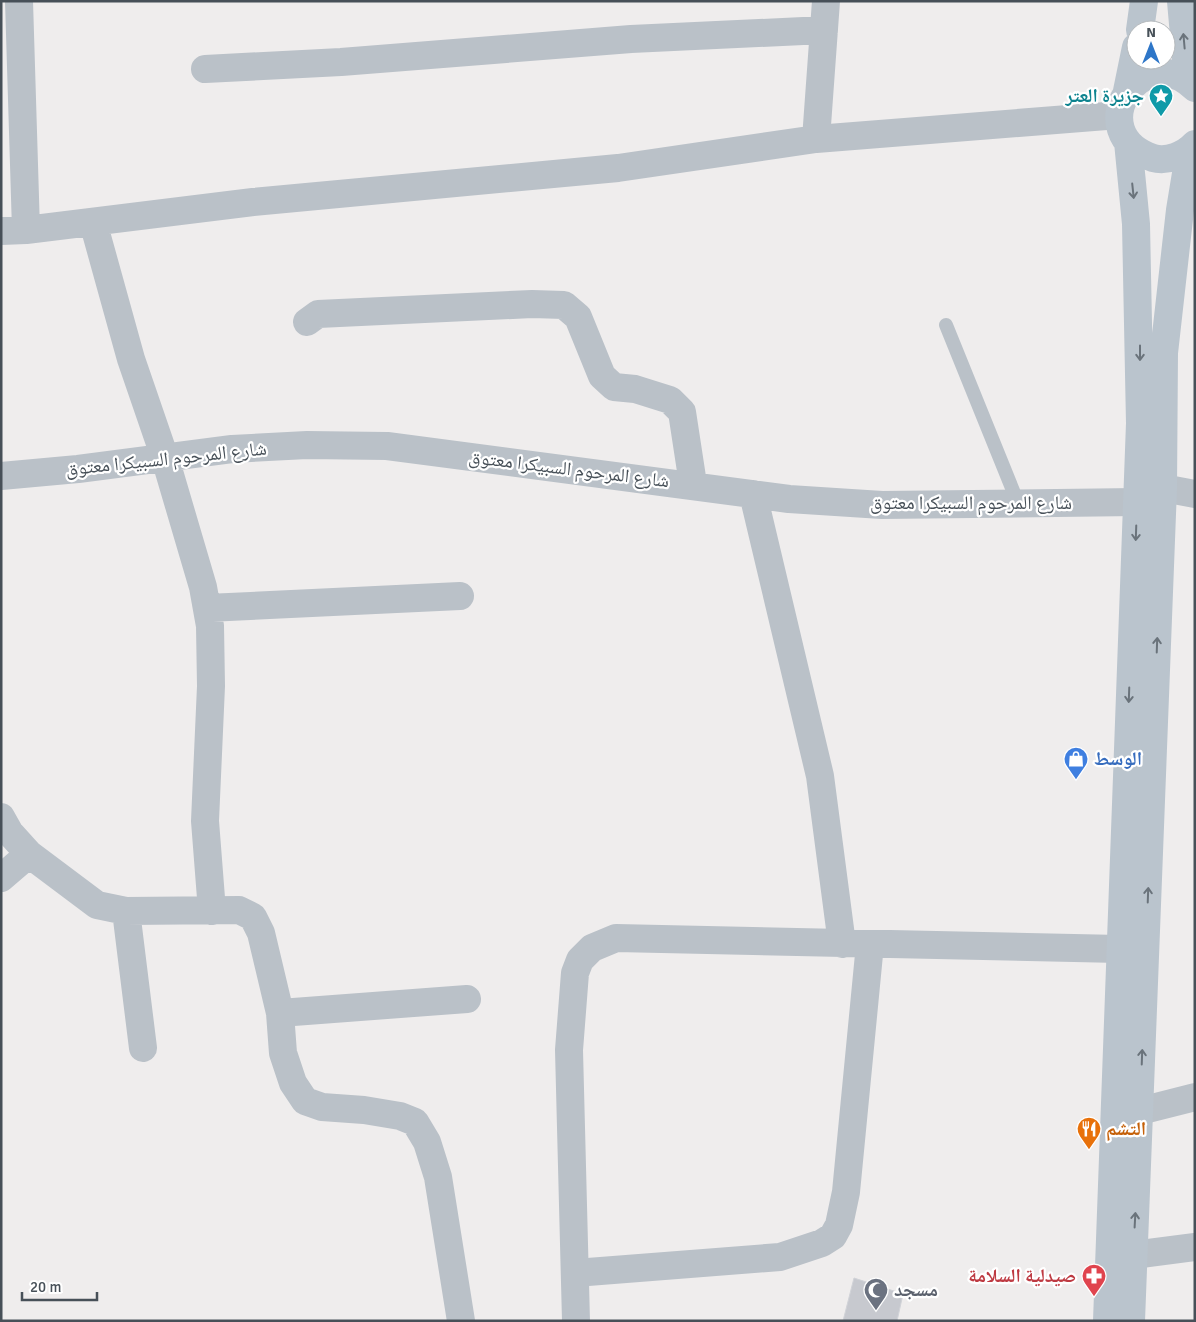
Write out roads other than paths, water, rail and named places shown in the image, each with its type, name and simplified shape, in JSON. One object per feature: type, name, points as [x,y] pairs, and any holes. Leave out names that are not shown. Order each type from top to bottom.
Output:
[{"type":"main road","points":[[1141,20],[1144,1]]},
{"type":"main road","points":[[1181,1],[1191,85]]},
{"type":"main road","points":[[1131,70],[1123,103],[1121,130],[1128,142],[1141,154],[1158,159],[1175,157],[1193,146]]},
{"type":"main road","points":[[1123,103],[1139,80],[1155,74],[1172,74],[1191,85]]},
{"type":"main road","points":[[1107,1321],[1140,423],[1140,319],[1136,224],[1128,142]]},
{"type":"main road","points":[[1131,1321],[1163,488],[1164,353],[1180,210],[1193,146]]},
{"type":"street","points":[[19,1],[14,230],[253,202],[618,168],[816,139],[1123,103]]},
{"type":"street","points":[[816,139],[826,1]]},
{"type":"street","points":[[205,69],[342,62],[631,39],[824,30]]},
{"type":"street","points":[[94,222],[132,359],[193,552],[207,608],[211,686],[205,821],[212,910]]},
{"type":"street","points":[[307,322],[318,314],[532,304],[564,305],[578,317],[602,376],[614,387],[634,389],[670,400],[682,412],[693,484]]},
{"type":"street","name":"شارع المرحوم السبيكرا معتوق","points":[[1,476],[260,448],[387,446],[693,484],[753,494],[882,505],[1137,502]]},
{"type":"street","points":[[1163,488],[1195,494]]},
{"type":"street","points":[[753,494],[820,776],[842,944]]},
{"type":"street","points":[[207,608],[460,596]]},
{"type":"street","points":[[1,816],[10,833],[29,854],[97,905],[126,911],[239,910],[253,917],[261,933],[280,1013],[283,1053],[293,1083],[305,1101],[322,1107],[364,1110],[400,1116],[415,1122],[427,1142],[438,1177],[461,1321]]},
{"type":"street","points":[[1,878],[29,854]]},
{"type":"street","points":[[126,911],[143,1048]]},
{"type":"street","points":[[576,1321],[569,1050],[575,973],[580,960],[592,948],[616,938],[1120,949]]},
{"type":"street","points":[[575,1273],[780,1257],[822,1243],[833,1236],[839,1226],[846,1192],[870,944]]},
{"type":"street","points":[[280,1013],[467,999]]},
{"type":"street","points":[[1140,1111],[1195,1097]]},
{"type":"street","points":[[1133,1255],[1195,1247]]},
{"type":"lane","points":[[946,325],[1018,503]]},
{"type":"place","name":"جزيرة العتر","points":[[1161,117]]},
{"type":"place","name":"الوسط","points":[[1076,780]]},
{"type":"place","name":"التشم","points":[[1089,1150]]},
{"type":"place","name":"صيدلية السلامة","points":[[1094,1297]]},
{"type":"place","name":"مسجد","points":[[876,1311]]}]
